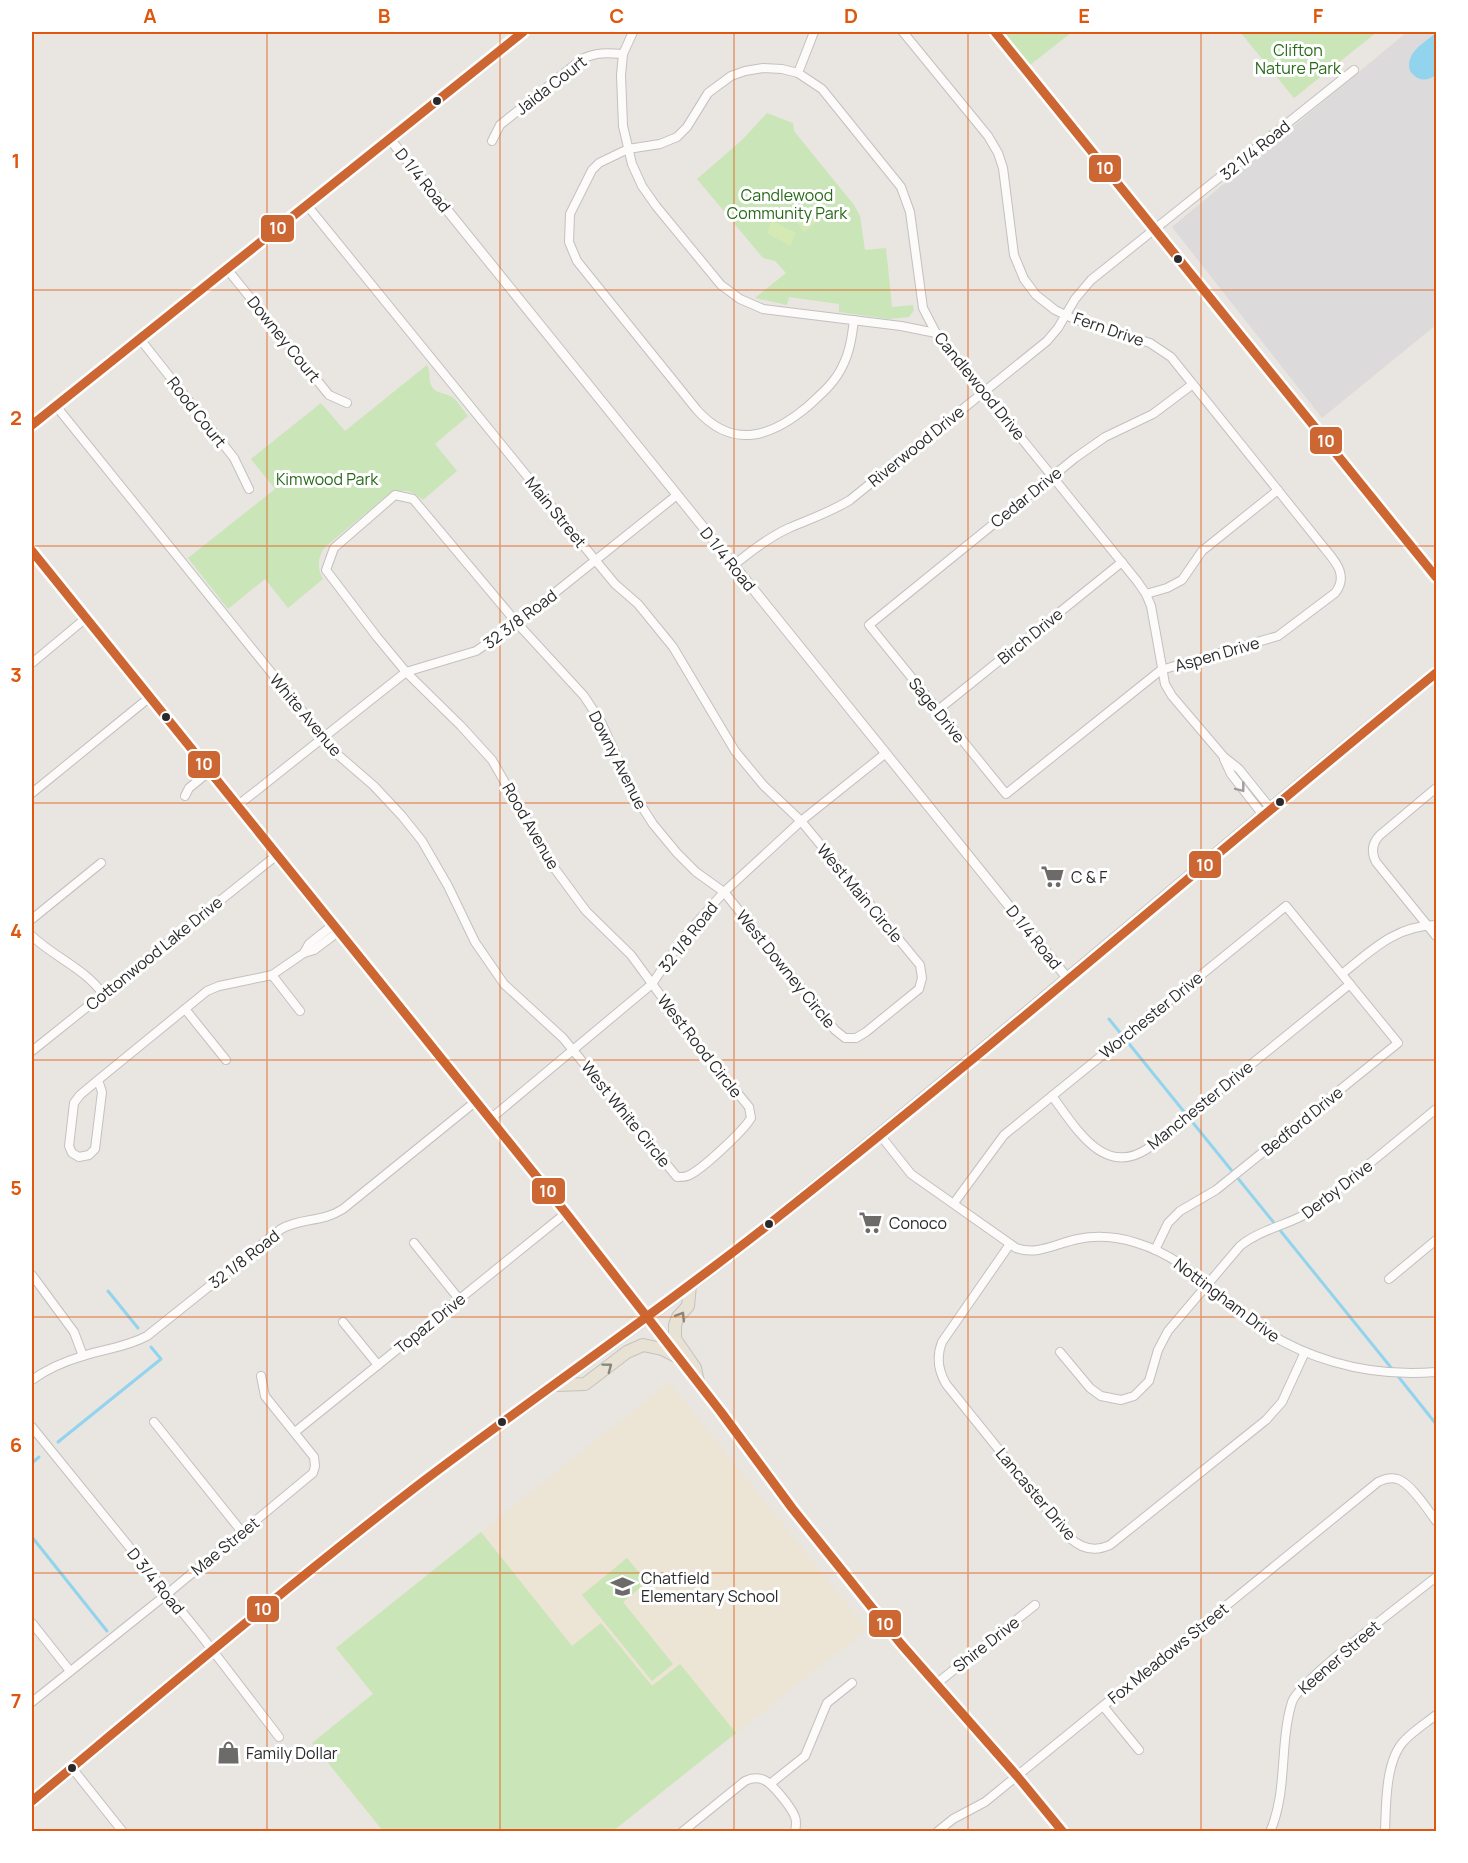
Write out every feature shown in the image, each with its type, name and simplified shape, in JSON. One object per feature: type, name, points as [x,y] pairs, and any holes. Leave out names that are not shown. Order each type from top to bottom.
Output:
[{"type":"main road","points":[[32,551],[566,1213],[680,1358],[792,1508],[900,1644],[1017,1776],[1063,1832]]},
{"type":"main road","points":[[1431,680],[1437,666]]},
{"type":"main road","points":[[32,1801],[212,1650],[376,1518],[648,1317],[880,1135],[1437,673]]},
{"type":"main road","points":[[690,1285],[688,1306],[678,1317],[675,1325],[675,1339],[695,1368],[698,1382]]},
{"type":"main road","points":[[555,1385],[585,1384],[627,1352],[643,1345],[662,1349],[680,1358]]},
{"type":"street","points":[[32,425],[523,32]]},
{"type":"street","points":[[633,32],[623,54],[621,75],[623,126],[628,149],[642,186],[656,206],[712,275],[730,293],[740,300],[763,309],[936,333]]},
{"type":"street","points":[[798,73],[814,32]]},
{"type":"street","name":"Fern Drive","points":[[903,32],[988,136],[998,153],[1004,176],[1012,246],[1018,269],[1036,295],[1055,310],[1080,322],[1141,340],[1158,347],[1171,357],[1337,563],[1341,579]]},
{"type":"street","points":[[995,32],[1437,577]]},
{"type":"street","name":"Jaida Court","points":[[492,141],[500,125],[582,59],[604,52],[623,54]]},
{"type":"street","name":"Candlewood Drive","points":[[854,321],[850,348],[839,374],[820,395],[784,424],[766,432],[748,435],[730,432],[707,420],[581,267],[572,250],[568,232],[573,206],[596,166],[607,158],[628,149],[660,144],[683,133],[708,93],[731,76],[763,68],[798,73],[822,89],[901,187],[910,212],[923,308],[936,333],[1146,594],[1151,606],[1164,684],[1224,757],[1231,774],[1267,812]]},
{"type":"street","name":"32 1/4 Road","points":[[1155,227],[1189,203],[1354,70]]},
{"type":"street","name":"D 1/4 Road","points":[[389,138],[1068,979]]},
{"type":"street","name":"Main Street","points":[[306,204],[615,584],[638,604],[673,647],[735,751],[764,786],[801,821]]},
{"type":"street","name":"Riverwood Drive","points":[[734,565],[778,534],[850,500],[1047,341],[1091,280],[1155,227]]},
{"type":"street","name":"Downey Court","points":[[227,269],[329,394],[347,403]]},
{"type":"street","name":"Rood Court","points":[[140,339],[234,458],[249,489]]},
{"type":"street","name":"Cedar Drive","points":[[868,625],[1052,476],[1106,437],[1160,410],[1193,384]]},
{"type":"street","name":"White Avenue","points":[[56,406],[337,754],[374,786],[402,816],[422,842],[448,886],[475,942],[504,984],[574,1050]]},
{"type":"street","points":[[1146,594],[1167,588],[1182,579],[1202,551],[1278,490]]},
{"type":"street","name":"Downy Avenue","points":[[326,570],[334,548],[395,495],[413,499],[517,622],[584,696],[601,722],[635,796],[653,825],[696,872],[724,892]]},
{"type":"street","name":"32 3/8 Road","points":[[237,806],[406,672],[476,651],[596,561],[678,495]]},
{"type":"street","name":"Birch Drive","points":[[938,711],[1122,562]]},
{"type":"street","name":"Rood Avenue","points":[[326,570],[406,672],[492,760],[555,869],[586,910],[631,955],[652,984]]},
{"type":"street","name":"Aspen Drive","points":[[1006,794],[1161,670],[1278,636],[1335,593],[1341,579]]},
{"type":"street","points":[[32,663],[86,618]]},
{"type":"street","name":"Sage Drive","points":[[868,625],[1006,794]]},
{"type":"street","points":[[32,793],[150,698]]},
{"type":"street","name":"32 1/8 Road","points":[[489,1120],[652,984],[683,938],[724,892],[801,821],[886,753]]},
{"type":"street","points":[[185,796],[189,788],[210,771]]},
{"type":"street","points":[[1437,788],[1380,835],[1372,849],[1376,862],[1432,925],[1437,936]]},
{"type":"street","name":"West Main Circle","points":[[801,821],[920,965]]},
{"type":"street","name":"Cottonwood Lake Drive","points":[[32,1051],[277,855]]},
{"type":"street","points":[[32,919],[101,863]]},
{"type":"street","name":"West Downey Circle","points":[[724,892],[835,1030],[845,1038],[856,1038],[866,1032],[919,989],[922,978],[920,965]]},
{"type":"street","name":"Worchester Drive","points":[[954,1203],[1004,1135],[1286,906],[1350,984]]},
{"type":"street","points":[[1342,974],[1389,937],[1404,930],[1432,925]]},
{"type":"street","points":[[98,1080],[102,1092],[94,1149],[89,1155],[79,1157],[72,1154],[69,1146],[74,1103],[80,1095],[98,1080],[185,1009],[207,992],[219,986],[272,975],[304,952],[314,950],[335,928]]},
{"type":"street","points":[[32,936],[52,953],[80,970],[103,993]]},
{"type":"street","points":[[272,975],[300,1011]]},
{"type":"street","name":"West Rood Circle","points":[[652,984],[749,1107],[752,1118],[746,1128],[696,1171],[686,1177],[677,1177]]},
{"type":"street","name":"Manchester Drive","points":[[1052,1096],[1096,1149],[1115,1157],[1135,1156],[1147,1149],[1350,984]]},
{"type":"street","name":"Bedford Drive","points":[[1155,1250],[1168,1224],[1180,1211],[1216,1190],[1398,1043],[1350,984]]},
{"type":"street","points":[[185,1009],[226,1060]]},
{"type":"street","name":"West White Circle","points":[[574,1050],[677,1177]]},
{"type":"street","name":"32 1/8 Road","points":[[32,1380],[42,1373],[83,1356],[135,1343],[147,1336],[281,1229],[293,1223],[326,1218],[343,1209],[475,1102]]},
{"type":"street","name":"Derby Drive","points":[[1060,1352],[1090,1388],[1101,1396],[1121,1400],[1134,1396],[1149,1381],[1164,1336],[1233,1253],[1248,1239],[1298,1219],[1313,1210],[1437,1109]]},
{"type":"street","name":"Nottingham Drive","points":[[880,1135],[911,1174],[1010,1244],[1023,1250],[1036,1251],[1077,1239],[1102,1237],[1125,1240],[1155,1250],[1180,1263],[1207,1283],[1240,1314],[1264,1331],[1305,1352],[1341,1365],[1379,1372],[1437,1372]]},
{"type":"street","name":"Topaz Drive","points":[[295,1432],[566,1213]]},
{"type":"street","points":[[1389,1279],[1437,1240]]},
{"type":"street","points":[[414,1243],[459,1299]]},
{"type":"street","name":"Lancaster Drive","points":[[1010,1244],[942,1342],[938,1358],[940,1372],[946,1384],[1070,1538],[1086,1548],[1098,1549],[1110,1545],[1266,1420],[1282,1402],[1305,1352]]},
{"type":"street","points":[[32,1275],[66,1318],[83,1356]]},
{"type":"street","points":[[343,1322],[378,1365]]},
{"type":"street","name":"Mae Street","points":[[32,1702],[313,1473],[314,1457],[266,1396],[261,1376]]},
{"type":"street","points":[[154,1422],[242,1532]]},
{"type":"street","name":"D 3/4 Road","points":[[32,1427],[212,1650],[225,1670],[279,1737]]},
{"type":"street","name":"Fox Meadows Street","points":[[937,1832],[953,1819],[985,1802],[1378,1482],[1389,1478],[1399,1479],[1411,1489],[1437,1521]]},
{"type":"street","name":"Keener Street","points":[[1270,1832],[1278,1813],[1292,1698],[1313,1676],[1437,1577]]},
{"type":"street","name":"Shire Drive","points":[[936,1684],[1035,1605]]},
{"type":"street","points":[[32,1623],[70,1671]]},
{"type":"street","points":[[770,1784],[804,1756],[827,1703],[852,1683]]},
{"type":"street","points":[[1103,1706],[1139,1750]]},
{"type":"street","points":[[1385,1832],[1388,1789],[1394,1759],[1402,1742],[1436,1715]]},
{"type":"street","points":[[72,1768],[123,1832]]},
{"type":"street","points":[[682,1832],[745,1781],[759,1778],[770,1784],[793,1812],[796,1822],[795,1832]]},
{"type":"shaded area","points":[[1407,32],[1436,32],[1436,325],[1322,418],[1172,227]]},
{"type":"shaded area","name":"Chatfield Elementary School","points":[[669,1382],[867,1629],[613,1831],[383,1831],[312,1743],[373,1694],[336,1648]]},
{"type":"green space","points":[[995,32],[1072,32],[1030,65],[1016,57]]},
{"type":"green space","name":"Clifton Nature Park","points":[[1240,32],[1377,32],[1294,98]]},
{"type":"green space","name":"Candlewood Community Park","points":[[767,113],[793,123],[794,131],[854,205],[860,216],[865,250],[886,248],[892,307],[913,305],[914,310],[909,317],[888,319],[839,312],[839,304],[789,297],[787,305],[755,298],[786,273],[775,261],[763,258],[697,179],[742,140]]},
{"type":"green space","points":[[815,204],[824,216],[804,232],[795,220]]},
{"type":"green space","points":[[772,221],[796,233],[790,246],[767,233]]},
{"type":"green space","name":"Kimwood Park","points":[[427,365],[433,388],[454,399],[468,416],[435,444],[457,471],[423,500],[407,491],[389,494],[325,547],[320,555],[319,563],[323,579],[288,608],[265,579],[228,609],[188,558],[275,489],[251,459],[321,403],[345,431]]},
{"type":"green space","points":[[481,1532],[572,1646],[601,1623],[652,1686],[680,1664],[736,1733],[613,1831],[383,1831],[312,1743],[373,1694],[336,1648]]},
{"type":"green space","points":[[627,1558],[647,1582],[623,1602],[673,1664],[652,1681],[582,1595]]},
{"type":"water","points":[[1436,33],[1436,75],[1419,79],[1410,71],[1410,58]]},
{"type":"waterway","points":[[1109,1019],[1393,1370]]},
{"type":"waterway","points":[[108,1291],[138,1328]]},
{"type":"waterway","points":[[58,1442],[161,1359],[151,1347]]},
{"type":"waterway","points":[[1397,1375],[1436,1424]]},
{"type":"waterway","points":[[32,1463],[39,1457]]},
{"type":"waterway","points":[[32,1537],[107,1631]]},
{"type":"transit line","name":"10","points":[[32,425],[523,32]]},
{"type":"transit line","name":"10","points":[[995,32],[1436,577]]},
{"type":"transit line","name":"10","points":[[32,551],[566,1213],[721,1412],[792,1508],[901,1644],[1063,1832]]},
{"type":"transit line","name":"10","points":[[32,1801],[368,1524],[729,1255],[857,1154],[1436,673]]},
{"type":"place","name":"C & F","points":[[1053,877]]},
{"type":"place","name":"Conoco","points":[[871,1223]]},
{"type":"place","name":"Chatfield Elementary School","points":[[623,1587]]},
{"type":"place","name":"Family Dollar","points":[[228,1753]]}]
